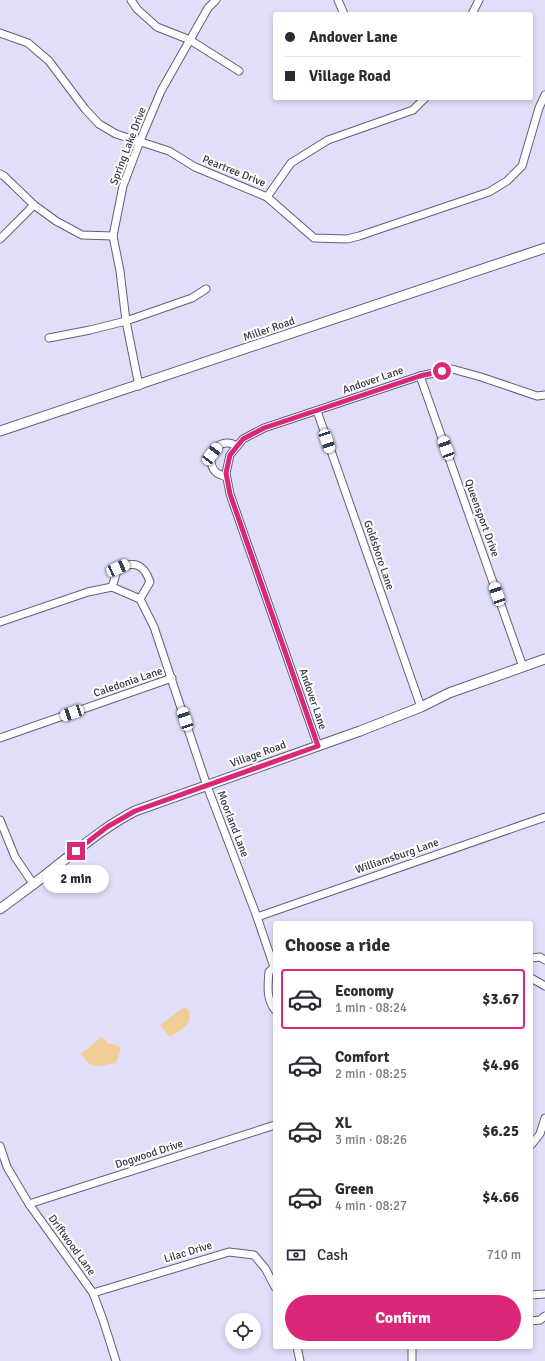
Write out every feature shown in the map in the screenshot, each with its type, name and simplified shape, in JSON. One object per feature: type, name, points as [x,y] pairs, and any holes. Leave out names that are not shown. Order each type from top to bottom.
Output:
[{"type":"street","points":[[131,0],[137,9],[157,27],[190,40],[238,71]]},
{"type":"street","name":"Spring Lake Drive","points":[[140,386],[126,321],[120,271],[113,236],[124,186],[140,141],[162,91],[208,8],[216,0]]},
{"type":"street","points":[[338,0],[343,12]]},
{"type":"street","points":[[473,12],[479,0]]},
{"type":"street","name":"Peartree Drive","points":[[0,33],[28,43],[49,61],[85,109],[99,124],[116,134],[169,151],[195,167],[267,196],[314,238],[347,239],[489,192],[507,180],[522,166],[539,108],[545,96]]},
{"type":"street","points":[[267,196],[291,163],[328,140],[413,110],[423,100]]},
{"type":"street","points":[[0,174],[4,176],[34,205],[56,221],[82,235],[113,236]]},
{"type":"street","points":[[0,239],[34,205]]},
{"type":"street","name":"Miller Road","points":[[0,432],[545,248]]},
{"type":"street","points":[[49,338],[126,321],[192,298],[206,289]]},
{"type":"street","name":"Andover Lane","points":[[318,746],[230,494],[226,473],[230,455],[243,439],[264,428],[420,376],[452,369],[537,396],[545,395]]},
{"type":"street","name":"Queensport Drive","points":[[420,376],[523,667]]},
{"type":"street","name":"Goldsboro Lane","points":[[317,411],[421,707]]},
{"type":"street","points":[[226,477],[217,473],[211,464],[212,454],[218,446],[228,443],[237,446]]},
{"type":"street","points":[[0,622],[88,592],[112,587],[140,599],[150,582],[146,572],[138,566],[128,564],[118,568],[112,587]]},
{"type":"street","name":"Moorland Lane","points":[[140,599],[154,627],[207,786],[257,917],[273,965]]},
{"type":"street","name":"Village Road","points":[[0,909],[34,885],[98,832],[135,811],[360,731],[421,707],[449,693],[545,659]]},
{"type":"street","name":"Caledonia Lane","points":[[0,738],[172,678]]},
{"type":"street","name":"Williamsburg Lane","points":[[257,917],[545,817]]},
{"type":"street","points":[[0,820],[14,857],[34,885]]},
{"type":"street","points":[[533,958],[540,957],[545,960]]},
{"type":"street","name":"Moorland Lane","points":[[273,969],[269,972],[268,996],[273,1008]]},
{"type":"street","points":[[533,979],[545,986]]},
{"type":"street","points":[[533,1143],[543,1135],[545,1118]]},
{"type":"street","name":"Dogwood Drive","points":[[29,1204],[273,1126]]},
{"type":"street","name":"Driftwood Lane","points":[[0,1146],[7,1167],[29,1204],[93,1293],[104,1320],[116,1361]]},
{"type":"street","name":"Lilac Drive","points":[[93,1293],[229,1252],[254,1255],[265,1268],[273,1283]]},
{"type":"street","points":[[533,1295],[545,1294]]},
{"type":"street","points":[[533,1321],[540,1320],[545,1316]]},
{"type":"street","points":[[297,1349],[300,1361]]},
{"type":"street","points":[[412,1349],[412,1361]]},
{"type":"shaded area","points":[[183,1008],[188,1009],[188,1023],[183,1029],[170,1037],[160,1025]]},
{"type":"shaded area","points":[[100,1037],[105,1039],[107,1043],[119,1046],[121,1048],[116,1063],[99,1066],[89,1064],[81,1054]]},
{"type":"route","points":[[76,851],[98,832],[135,811],[318,746],[230,494],[226,473],[230,455],[243,439],[264,428],[420,376],[442,371]]}]
